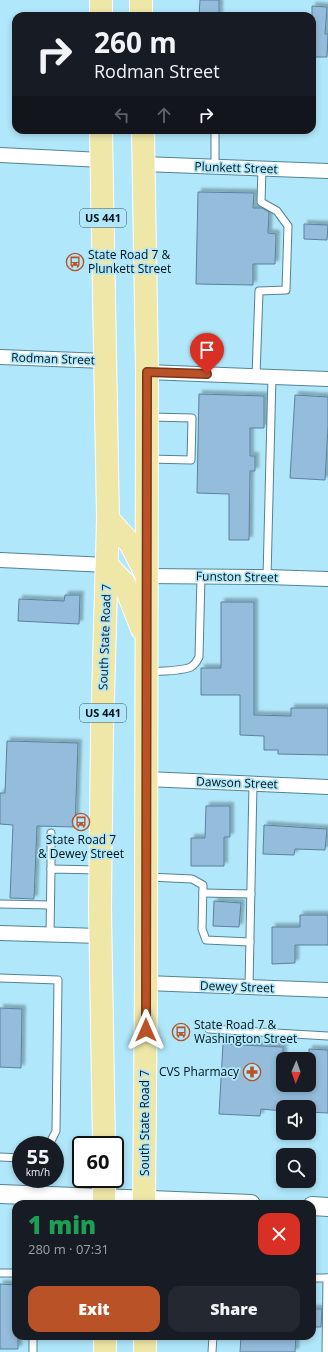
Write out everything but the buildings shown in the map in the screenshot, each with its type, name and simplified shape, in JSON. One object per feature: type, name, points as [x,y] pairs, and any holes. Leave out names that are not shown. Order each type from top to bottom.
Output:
[{"type":"main road","points":[[101,0],[101,12]]},
{"type":"main road","name":"South State Road 7","points":[[101,134],[108,519],[102,732],[100,936],[104,1136]]},
{"type":"main road","name":"South State Road 7","points":[[143,134],[147,372],[146,983],[144,1200]]},
{"type":"main road","points":[[108,519],[130,543],[147,576]]},
{"type":"main road","points":[[107,565],[124,583],[146,639]]},
{"type":"main road","points":[[105,1340],[105,1352]]},
{"type":"main road","points":[[145,1340],[145,1352]]},
{"type":"street","points":[[0,155],[102,160]]},
{"type":"street","name":"Plunkett Street","points":[[143,164],[328,172]]},
{"type":"street","name":"Rodman Street","points":[[0,357],[106,362]]},
{"type":"street","points":[[147,372],[328,379]]},
{"type":"street","points":[[0,560],[107,565]]},
{"type":"street","name":"Funston Street","points":[[147,576],[267,576],[328,580]]},
{"type":"street","name":"Dawson Street","points":[[146,779],[328,787]]},
{"type":"street","points":[[0,933],[100,936]]},
{"type":"street","name":"Dewey Street","points":[[146,983],[328,990]]},
{"type":"street","points":[[0,1194],[33,1188]]},
{"type":"street","points":[[48,1188],[104,1194],[134,1200]]},
{"type":"street","points":[[316,1206],[328,1207]]},
{"type":"lane","points":[[215,134],[215,167]]},
{"type":"lane","points":[[256,376],[259,291],[286,290],[288,226],[277,211],[261,202],[262,169]]},
{"type":"lane","points":[[267,576],[272,376]]},
{"type":"lane","points":[[147,417],[192,418],[191,460],[147,459]]},
{"type":"lane","points":[[147,672],[187,668],[193,666],[197,662],[199,657],[201,576]]},
{"type":"lane","points":[[249,987],[253,784]]},
{"type":"lane","points":[[50,935],[51,833]]},
{"type":"lane","points":[[51,869],[101,870]]},
{"type":"lane","points":[[146,877],[192,879],[203,885],[202,929],[206,940],[250,942]]},
{"type":"lane","points":[[203,893],[251,894]]},
{"type":"lane","points":[[0,904],[50,905]]},
{"type":"lane","points":[[0,978],[58,980],[56,1131],[54,1136]]},
{"type":"lane","points":[[209,1029],[328,1036]]},
{"type":"lane","points":[[0,1157],[12,1158]]},
{"type":"lane","points":[[0,1273],[12,1273]]},
{"type":"lane","points":[[316,1278],[328,1278],[326,1352]]},
{"type":"lane","points":[[33,1340],[33,1352]]},
{"type":"lane","points":[[212,1352],[213,1340]]},
{"type":"place","name":"State Road 7 & Plunkett Street","points":[[75,262]]},
{"type":"place","name":"State Road 7 & Dewey Street","points":[[81,822]]},
{"type":"place","name":"State Road 7 & Washington Street","points":[[181,1032]]},
{"type":"place","name":"CVS Pharmacy","points":[[252,1072]]},
{"type":"route","points":[[146,1030],[147,372],[207,374]]}]
